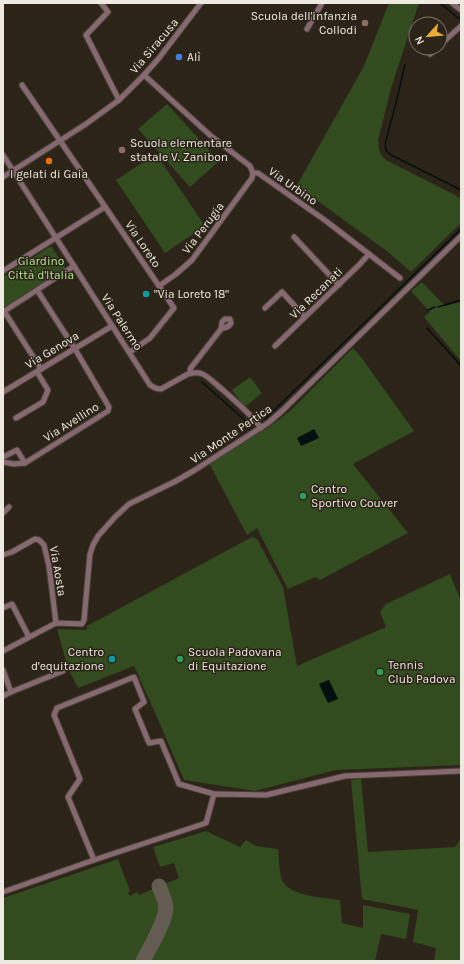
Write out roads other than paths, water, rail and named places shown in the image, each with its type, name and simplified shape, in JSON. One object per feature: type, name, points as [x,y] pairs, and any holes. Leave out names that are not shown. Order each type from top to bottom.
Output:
[{"type":"street","points":[[101,3],[108,12],[86,35],[119,100]]},
{"type":"street","name":"Via Siracusa","points":[[3,177],[119,100],[159,58],[202,3]]},
{"type":"street","points":[[307,29],[322,3]]},
{"type":"street","points":[[452,3],[461,10]]},
{"type":"street","points":[[448,38],[461,26]]},
{"type":"street","name":"Via Urbino","points":[[144,75],[210,136],[250,166],[253,172],[298,200],[400,278]]},
{"type":"street","name":"Via Loreto","points":[[22,85],[174,308],[150,338],[130,352]]},
{"type":"street","name":"Via Palermo","points":[[3,155],[150,385],[153,388],[161,389],[191,373]]},
{"type":"street","name":"Via Perugia","points":[[159,286],[192,260],[252,178],[253,172]]},
{"type":"street","points":[[3,271],[106,207]]},
{"type":"street","name":"Via Monte Pertica","points":[[56,623],[82,623],[84,620],[92,545],[98,536],[128,504],[176,481],[195,470],[261,428],[284,410],[461,236]]},
{"type":"street","points":[[294,237],[339,285]]},
{"type":"street","name":"Via Recanati","points":[[276,346],[369,254]]},
{"type":"street","points":[[16,418],[43,402],[48,390],[39,370],[4,311],[74,266]]},
{"type":"street","points":[[277,287],[305,317]]},
{"type":"street","points":[[37,290],[75,349]]},
{"type":"street","points":[[265,308],[282,292]]},
{"type":"street","name":"Via Genova","points":[[3,392],[112,326]]},
{"type":"street","points":[[221,329],[190,369],[191,373],[200,373],[208,378],[244,410],[261,428]]},
{"type":"street","name":"Via Avellino","points":[[25,463],[108,411],[109,407],[75,349]]},
{"type":"street","points":[[3,458],[17,450],[25,463],[14,464],[3,462]]},
{"type":"street","points":[[3,513],[9,507]]},
{"type":"street","name":"Via Aosta","points":[[3,555],[12,552],[35,539],[39,540],[44,545],[49,566],[56,623]]},
{"type":"street","points":[[3,608],[12,604],[28,637]]},
{"type":"street","points":[[3,651],[56,623]]},
{"type":"street","points":[[3,670],[11,692]]},
{"type":"street","points":[[3,696],[63,671]]},
{"type":"street","points":[[94,860],[68,796],[80,779],[54,715],[57,708],[134,677],[144,702],[135,709],[149,743],[161,741],[179,784],[214,794],[266,795],[345,776],[461,771]]},
{"type":"street","points":[[3,892],[206,823],[214,794]]},
{"type":"waterway","points":[[440,3],[461,19]]},
{"type":"waterway","points":[[405,65],[386,140],[386,150],[393,156],[461,190]]},
{"type":"waterway","points":[[265,419],[461,229]]},
{"type":"waterway","points":[[438,307],[461,300]]},
{"type":"waterway","points":[[428,310],[435,307]]},
{"type":"waterway","points":[[427,328],[461,366]]},
{"type":"waterway","points":[[202,382],[249,424],[253,425]]},
{"type":"place","name":"Scuola dell'infanzia Collodi","points":[[365,23]]},
{"type":"place","name":"Alì","points":[[179,57]]},
{"type":"place","name":"Scuola elementare statale V. Zanibon","points":[[122,150]]},
{"type":"place","name":"I gelati di Gaia","points":[[49,161]]},
{"type":"place","name":"\"Via Loreto 18\"","points":[[146,294]]},
{"type":"place","name":"Centro Sportivo Couver","points":[[303,496]]},
{"type":"place","name":"Centro d'equitazione","points":[[112,659]]},
{"type":"place","name":"Scuola Padovana di Equitazione","points":[[180,659]]},
{"type":"place","name":"Tennis Club Padova","points":[[380,672]]},
{"type":"park label","name":"Giardino Città d'Italia","points":[[41,268]]}]
